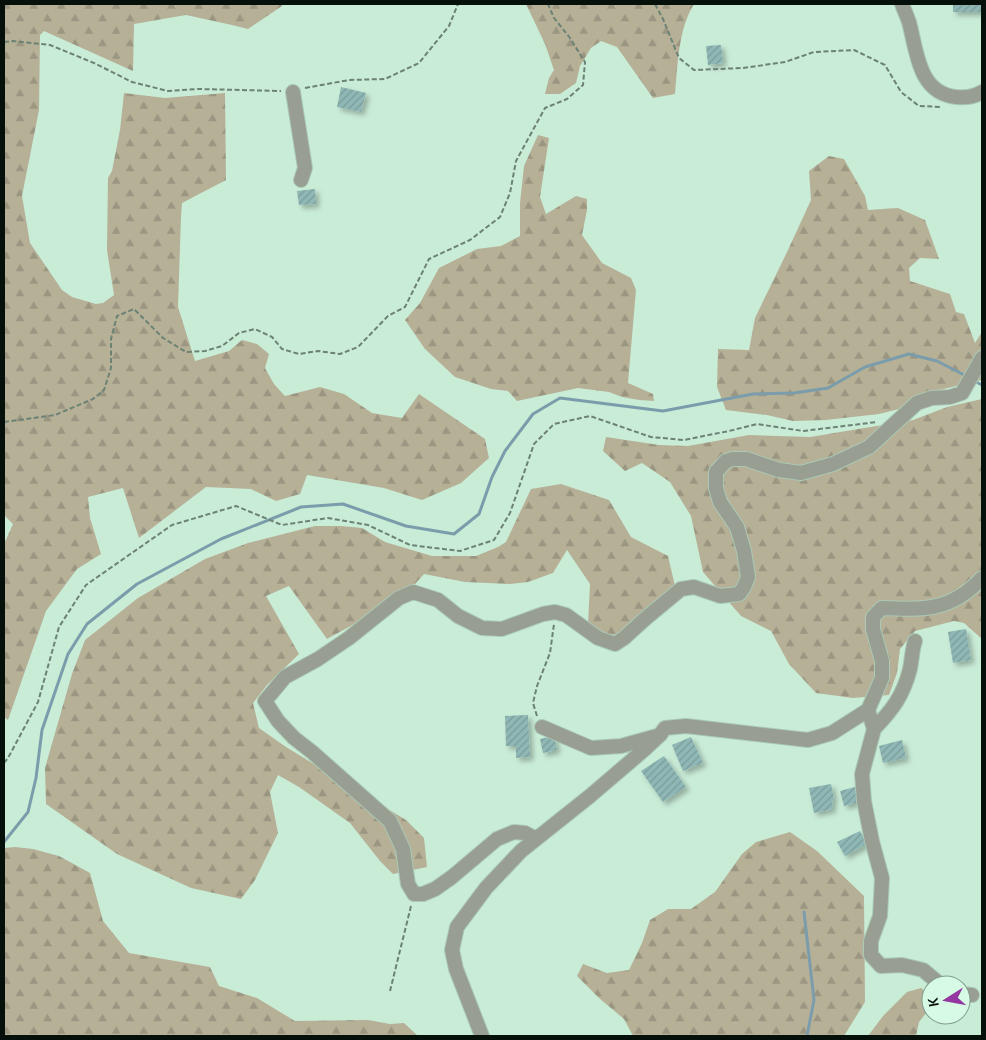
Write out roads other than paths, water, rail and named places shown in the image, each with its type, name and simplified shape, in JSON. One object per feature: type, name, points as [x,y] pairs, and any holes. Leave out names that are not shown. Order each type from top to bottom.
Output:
[{"type":"street","points":[[902,4],[909,21],[915,51],[923,74],[932,86],[947,96],[966,98],[982,92]]},
{"type":"street","points":[[292,92],[305,168],[301,180]]},
{"type":"street","points":[[536,839],[525,833],[514,832],[497,839],[452,877],[434,889],[423,894],[414,894],[408,884],[403,849],[390,821],[294,738],[278,721],[265,701],[285,677],[318,659],[350,638],[399,598],[413,592],[438,600],[458,616],[482,628],[502,629],[543,614],[555,612],[566,615],[598,638],[615,644],[682,589],[694,587],[720,596],[739,594],[748,578],[744,551],[737,527],[720,502],[716,488],[716,472],[726,461],[732,458],[746,459],[779,470],[801,473],[833,464],[869,447],[917,403],[932,398],[950,397],[962,393],[982,358]]},
{"type":"street","points":[[482,1036],[456,969],[452,950],[457,927],[486,888],[521,851],[590,796],[645,749],[665,728],[686,726],[808,740],[832,733],[868,710],[882,678],[882,660],[873,629],[873,617],[882,608],[910,609],[933,607],[954,601],[982,578]]},
{"type":"street","points":[[915,641],[910,668],[902,693],[890,712],[874,729],[862,774],[864,802],[882,878],[880,916],[871,941],[871,955],[881,966],[902,965],[923,970],[929,975]]},
{"type":"street","points":[[868,710],[874,729]]},
{"type":"street","points":[[542,727],[590,748],[621,746],[660,735]]},
{"type":"waterway","points":[[4,842],[28,812],[36,778],[42,730],[68,654],[87,624],[137,584],[221,539],[301,507],[343,504],[406,526],[454,534],[479,514],[492,477],[505,451],[533,414],[560,398],[663,411],[753,394],[794,393],[828,388],[865,367],[909,354],[937,361],[966,376]]},
{"type":"waterway","points":[[974,381],[982,385]]},
{"type":"waterway","points":[[804,912],[814,1000],[807,1036]]}]
